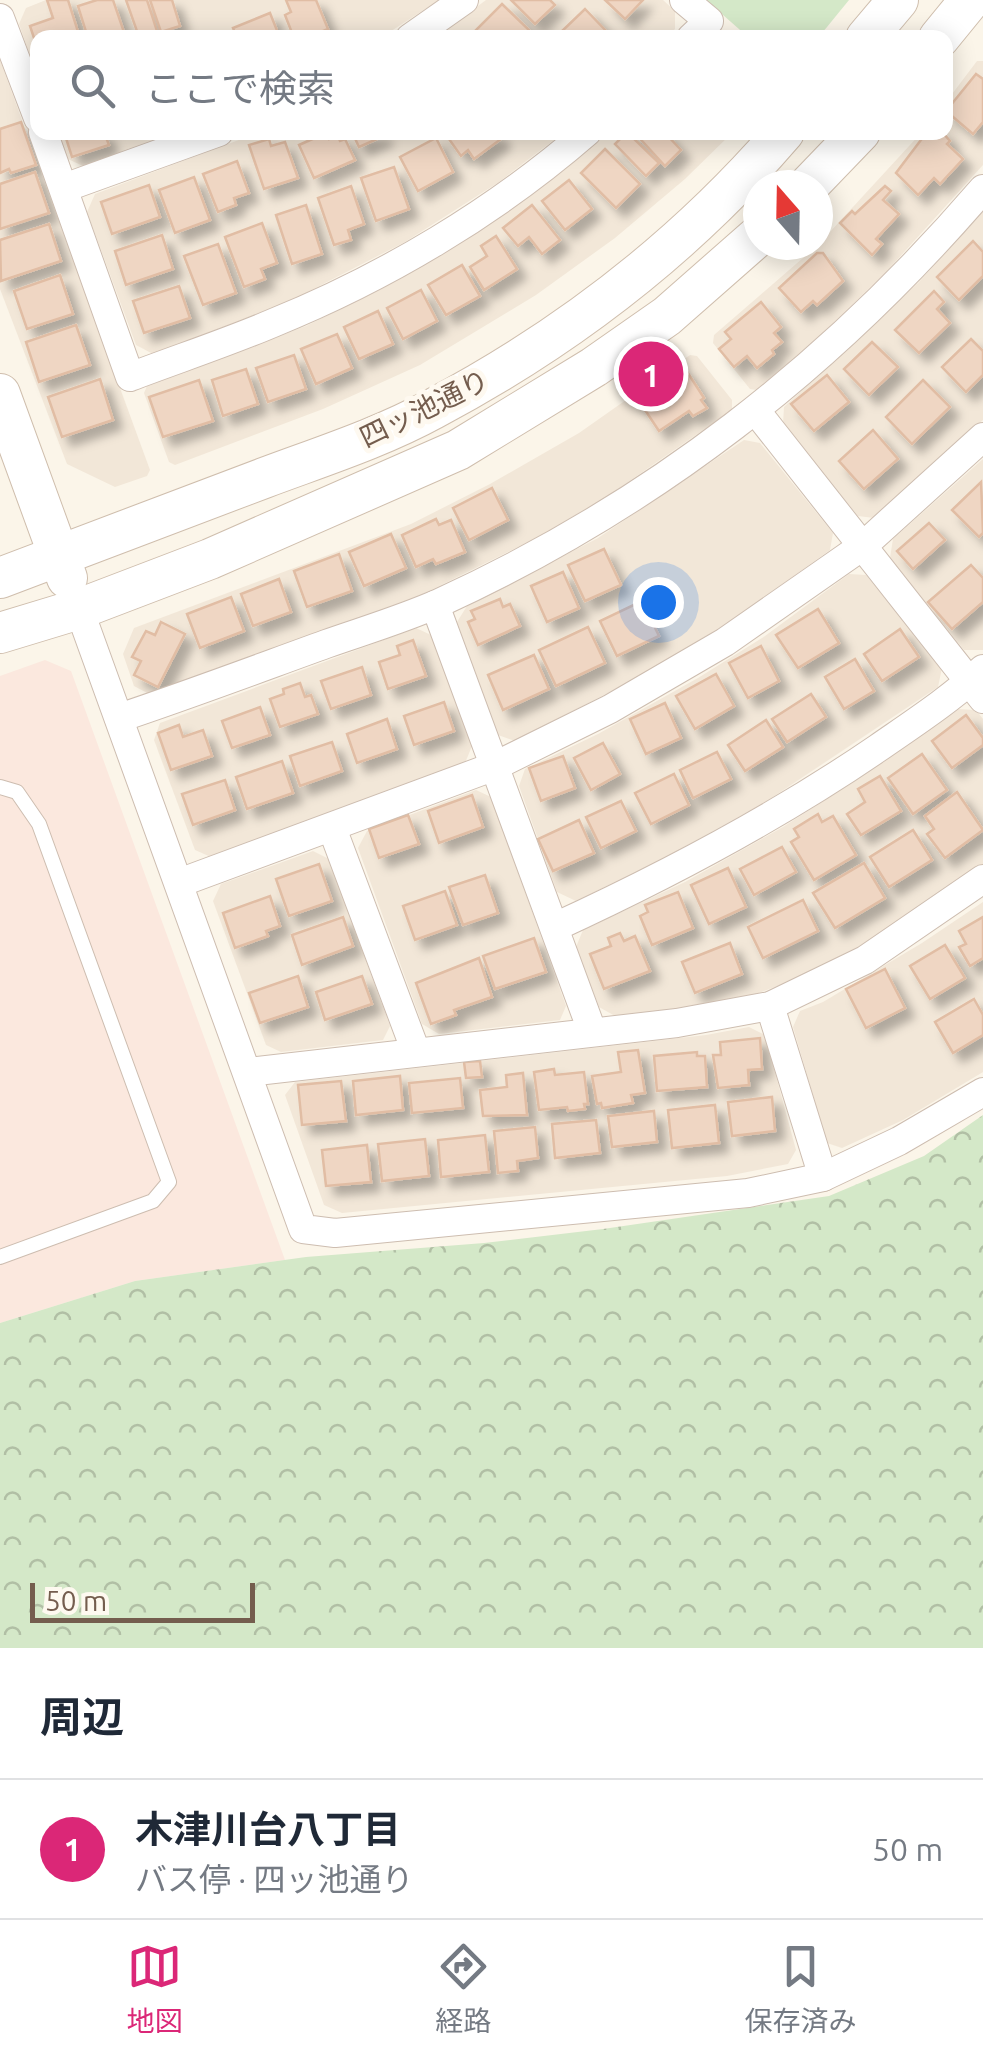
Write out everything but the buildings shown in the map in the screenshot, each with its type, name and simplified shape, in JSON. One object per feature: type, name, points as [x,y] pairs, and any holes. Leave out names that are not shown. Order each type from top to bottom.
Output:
[{"type":"main road","points":[[873,30],[898,0]]},
{"type":"main road","points":[[946,30],[970,0]]},
{"type":"main road","name":"四ッ池通り","points":[[0,578],[430,411],[587,314],[650,264],[752,169],[777,140]]},
{"type":"main road","points":[[823,170],[852,140]]},
{"type":"main road","name":"四ッ池通り","points":[[0,634],[79,609],[210,559],[458,450],[578,378],[667,316],[743,249]]},
{"type":"main road","points":[[0,394],[79,609]]},
{"type":"street","points":[[0,4],[9,0]]},
{"type":"street","points":[[421,30],[464,0]]},
{"type":"street","points":[[684,0],[708,21],[699,30]]},
{"type":"street","points":[[0,18],[30,97]]},
{"type":"street","points":[[46,140],[130,377],[274,323],[401,261],[519,186],[577,140]]},
{"type":"street","points":[[64,188],[197,140]]},
{"type":"street","points":[[119,718],[436,604],[590,524],[756,412],[859,321],[983,189]]},
{"type":"street","points":[[555,927],[646,885],[777,813],[979,684],[756,412]]},
{"type":"street","points":[[179,883],[495,766],[666,678],[726,642],[864,545],[983,437]]},
{"type":"street","points":[[436,604],[592,1030]]},
{"type":"street","points":[[79,609],[303,1229],[335,1232],[709,1196],[823,1177],[899,1141],[983,1092]]},
{"type":"street","points":[[332,828],[416,1052]]},
{"type":"street","points":[[248,1072],[677,1023],[770,1006],[865,960],[983,880]]},
{"type":"street","points":[[770,1006],[823,1177]]},
{"type":"lane","points":[[0,787],[17,792],[40,824],[168,1182],[153,1201],[0,1256]]},
{"type":"shaded area","points":[[46,0],[439,0],[393,30],[30,30],[30,56],[19,24],[26,8]]},
{"type":"shaded area","points":[[486,0],[663,0],[675,11],[674,30],[446,30]]},
{"type":"shaded area","points":[[0,60],[150,470],[147,476],[115,487],[67,464],[0,289]]},
{"type":"shaded area","points":[[977,61],[983,61],[983,165],[886,272],[802,353],[757,390],[750,389],[713,343],[714,335],[801,260],[833,260],[833,229],[915,140],[953,140],[953,93]]},
{"type":"shaded area","points":[[61,140],[157,140],[85,167],[68,159]]},
{"type":"shaded area","points":[[238,140],[554,140],[499,182],[405,242],[290,301],[153,354],[136,345],[87,212],[95,194]]},
{"type":"shaded area","points":[[600,140],[725,140],[615,238],[536,295],[420,365],[323,409],[175,465],[169,462],[144,393],[147,386],[306,326],[383,288],[493,221]]},
{"type":"shaded area","points":[[983,212],[983,420],[874,518],[858,516],[783,424],[784,407],[919,282]]},
{"type":"shaded area","points":[[690,355],[697,356],[732,400],[732,410],[605,498],[536,538],[417,597],[151,695],[134,686],[123,654],[134,628],[411,524],[579,433]]},
{"type":"shaded area","points":[[744,440],[760,443],[833,533],[830,550],[728,623],[627,683],[515,741],[498,735],[457,622],[467,606],[598,538]]},
{"type":"shaded area","points":[[983,459],[983,650],[964,650],[890,558],[893,539]]},
{"type":"shaded area","points":[[849,574],[866,575],[942,668],[938,687],[767,801],[666,857],[576,901],[557,892],[519,786],[525,769],[598,734],[698,678],[765,636]]},
{"type":"shaded area","points":[[416,628],[431,635],[472,746],[465,763],[211,857],[195,850],[154,740],[160,723]]},
{"type":"shaded area","points":[[45,660],[71,671],[285,1260],[135,1281],[0,1323],[0,676]]},
{"type":"shaded area","points":[[957,709],[976,710],[983,719],[983,867],[894,928],[812,973],[753,995],[615,1016],[599,1007],[576,947],[583,930],[685,882],[783,827]]},
{"type":"shaded area","points":[[476,790],[491,797],[566,1006],[560,1020],[439,1034],[422,1024],[358,848],[367,831]]},
{"type":"shaded area","points":[[313,851],[329,859],[390,1026],[383,1040],[281,1052],[266,1045],[213,901],[221,884]]},
{"type":"shaded area","points":[[983,902],[983,1072],[903,1120],[842,1148],[827,1143],[793,1027],[800,1011],[823,1002]]},
{"type":"shaded area","points":[[749,1027],[765,1035],[796,1150],[788,1164],[727,1176],[342,1213],[324,1205],[285,1095],[295,1082]]},
{"type":"green space","points":[[706,0],[849,0],[825,30],[740,30]]},
{"type":"green space","points":[[983,1115],[983,1648],[0,1648],[0,1323],[135,1281],[306,1257],[603,1229],[829,1196],[924,1156]]},
{"type":"place","name":"木津川台八丁目","points":[[651,374]]}]
